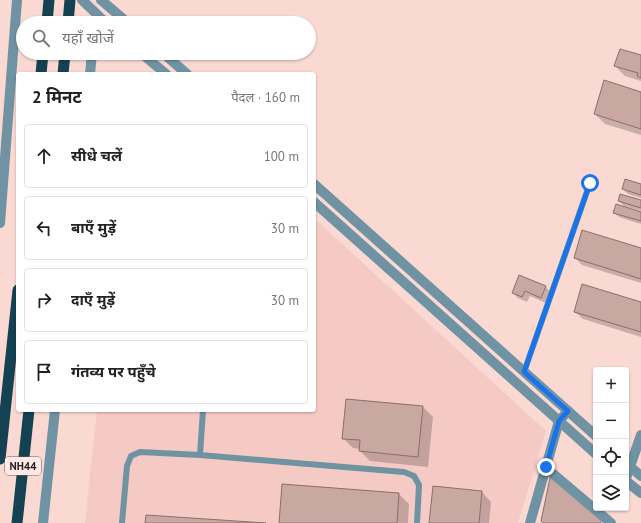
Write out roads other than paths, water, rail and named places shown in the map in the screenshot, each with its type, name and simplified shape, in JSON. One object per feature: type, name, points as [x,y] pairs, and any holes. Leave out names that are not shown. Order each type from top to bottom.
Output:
[{"type":"highway","points":[[48,16],[49,0]]},
{"type":"highway","points":[[69,16],[70,0]]},
{"type":"highway","points":[[41,72],[42,60]]},
{"type":"highway","points":[[63,72],[64,60]]},
{"type":"highway","name":"NH44","points":[[0,459],[16,309]]},
{"type":"highway","name":"NH44","points":[[17,523],[29,412]]},
{"type":"street","points":[[0,223],[17,0]]},
{"type":"street","points":[[82,0],[94,16]]},
{"type":"street","points":[[96,16],[99,0],[119,16]]},
{"type":"street","points":[[90,72],[91,60]]},
{"type":"street","points":[[149,60],[164,72]]},
{"type":"street","points":[[171,60],[185,72]]},
{"type":"street","points":[[0,147],[8,122]]},
{"type":"street","points":[[316,186],[593,433]]},
{"type":"street","points":[[316,204],[593,451]]},
{"type":"street","points":[[530,523],[559,421],[568,411]]},
{"type":"street","points":[[43,523],[55,412]]},
{"type":"street","points":[[629,463],[641,435]]},
{"type":"street","points":[[629,466],[641,476]]},
{"type":"street","points":[[546,467],[611,523]]},
{"type":"street","points":[[629,482],[641,493]]},
{"type":"lane","points":[[524,372],[590,183]]},
{"type":"lane","points":[[200,455],[203,412]]},
{"type":"lane","points":[[122,523],[127,466],[131,456],[140,452],[200,455],[404,472],[414,476],[419,485],[417,523]]}]
